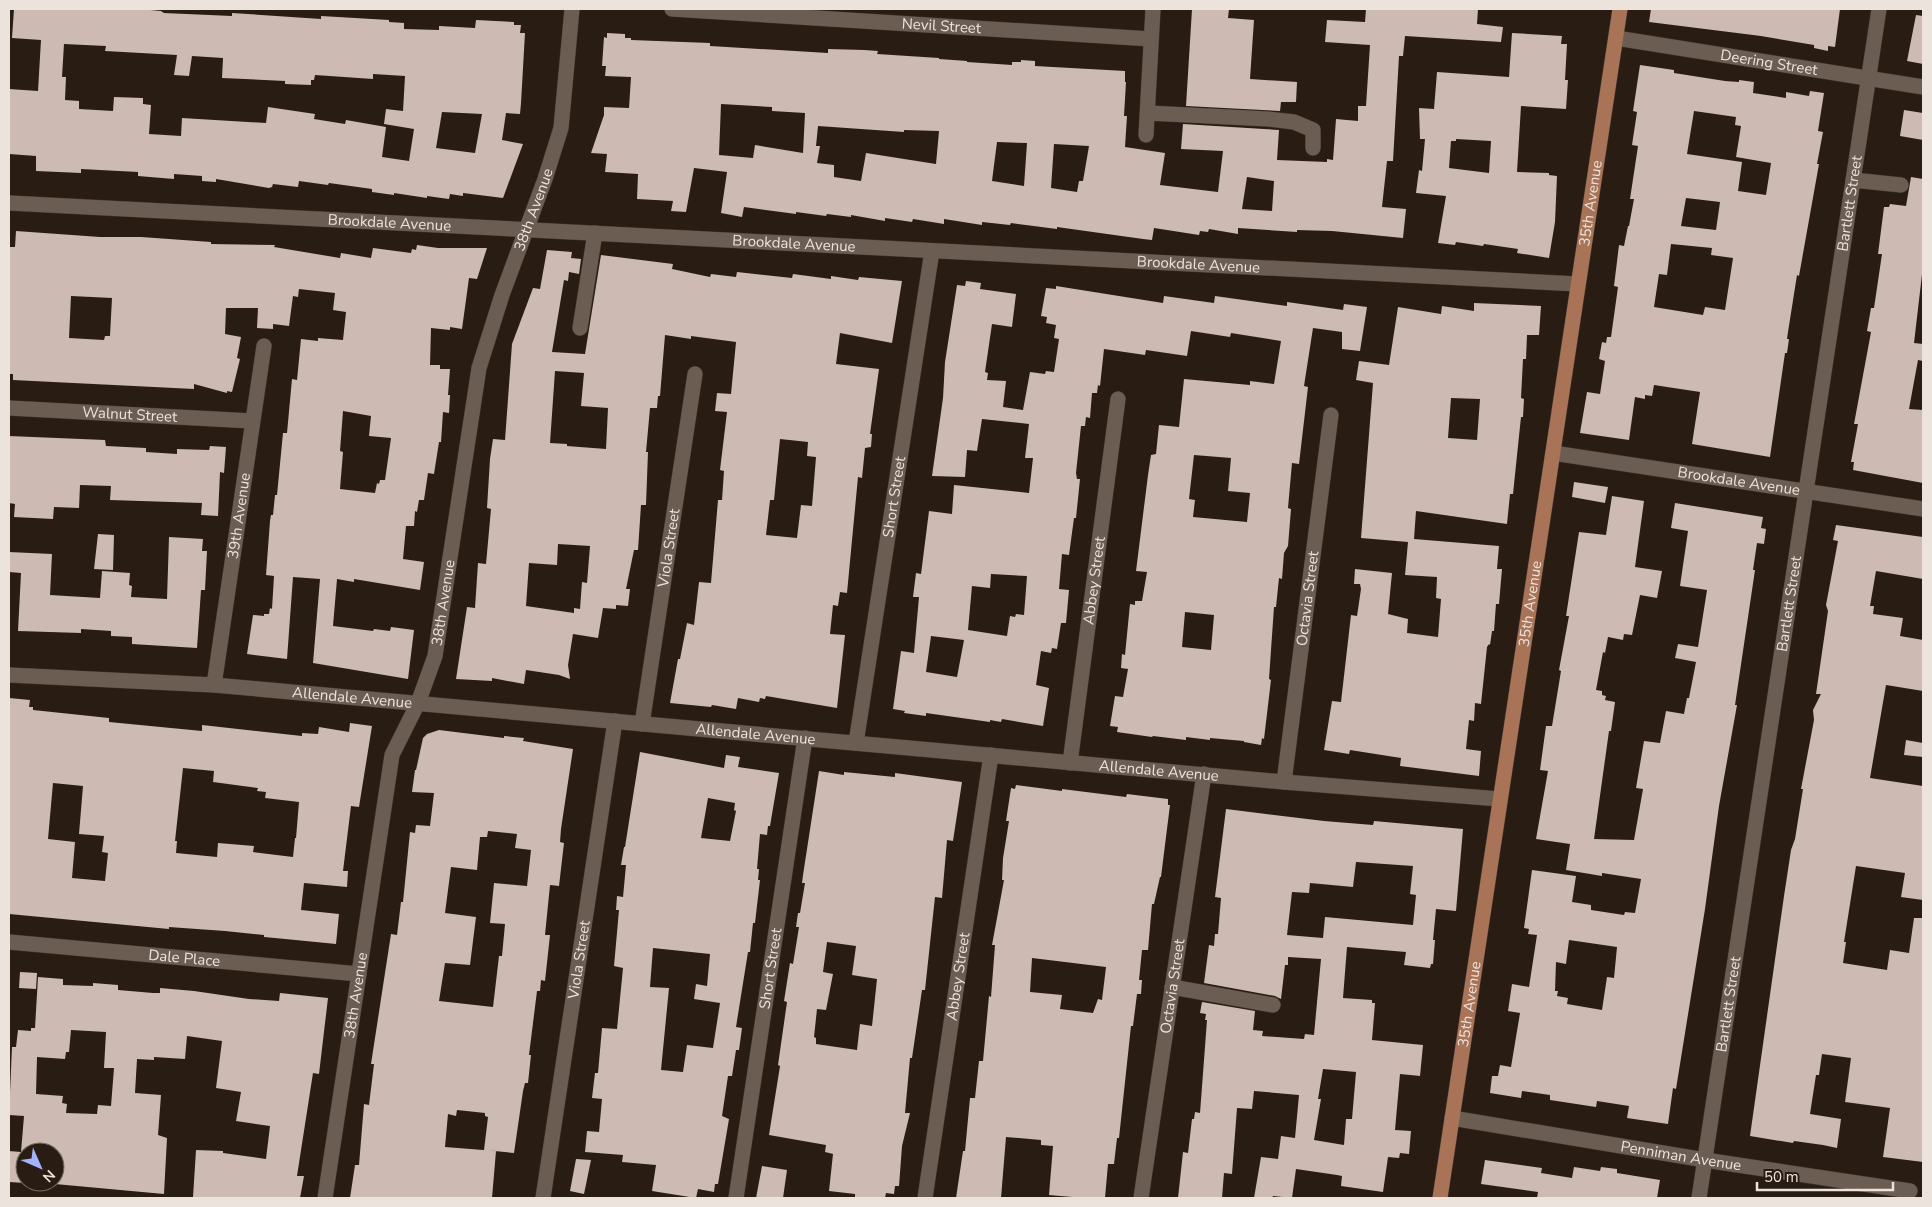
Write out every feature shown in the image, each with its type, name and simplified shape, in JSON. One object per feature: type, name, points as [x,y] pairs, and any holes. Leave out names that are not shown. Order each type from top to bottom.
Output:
[{"type":"main road","name":"35th Avenue","points":[[1440,1198],[1620,9]]},
{"type":"street","name":"38th Avenue","points":[[325,1198],[392,755],[418,703],[435,656],[479,368],[502,295],[527,230],[561,128],[572,9]]},
{"type":"street","name":"Nevil Street","points":[[672,9],[1152,38]]},
{"type":"street","points":[[1146,135],[1154,9]]},
{"type":"street","name":"Bartlett Street","points":[[1700,1198],[1879,9]]},
{"type":"street","name":"Deering Street","points":[[1616,38],[1923,87]]},
{"type":"street","points":[[1148,113],[1294,122],[1313,130],[1313,148]]},
{"type":"street","points":[[1853,180],[1901,184]]},
{"type":"street","name":"Brookdale Avenue","points":[[9,203],[1578,284]]},
{"type":"street","points":[[580,328],[595,233]]},
{"type":"street","name":"Short Street","points":[[856,744],[932,251]]},
{"type":"street","name":"39th Avenue","points":[[214,685],[264,346]]},
{"type":"street","name":"Viola Street","points":[[642,724],[695,374]]},
{"type":"street","name":"Abbey Street","points":[[1070,762],[1118,399]]},
{"type":"street","name":"Walnut Street","points":[[9,408],[252,420]]},
{"type":"street","name":"Octavia Street","points":[[1284,782],[1331,415]]},
{"type":"street","name":"Brookdale Avenue","points":[[1553,453],[1923,509]]},
{"type":"street","name":"Allendale Avenue","points":[[9,675],[214,685],[1284,782],[1500,799]]},
{"type":"street","name":"Viola Street","points":[[543,1198],[614,721]]},
{"type":"street","name":"Short Street","points":[[736,1198],[805,738]]},
{"type":"street","name":"Abbey Street","points":[[925,1198],[990,754]]},
{"type":"street","name":"Octavia Street","points":[[1141,1198],[1204,774]]},
{"type":"street","name":"Dale Place","points":[[9,942],[359,974]]},
{"type":"street","points":[[1172,987],[1273,1005]]},
{"type":"street","name":"Penniman Avenue","points":[[1452,1118],[1914,1193]]},
{"type":"building","points":[[14,9],[140,9],[164,13],[232,16],[232,13],[321,19],[321,16],[389,20],[389,22],[404,23],[404,29],[439,30],[439,26],[475,28],[476,20],[514,22],[514,25],[521,25],[520,33],[525,33],[520,114],[506,113],[502,140],[523,144],[503,198],[463,193],[463,196],[450,194],[449,199],[427,196],[427,198],[372,192],[372,189],[329,183],[328,185],[299,181],[298,187],[273,184],[269,188],[216,179],[216,182],[202,181],[202,176],[174,174],[174,179],[138,176],[138,172],[81,169],[81,173],[36,171],[36,156],[9,154],[9,89],[38,91],[41,40],[12,38]],"holes":[[[64,44],[106,46],[105,51],[177,55],[174,75],[189,76],[192,56],[223,58],[222,78],[285,81],[285,84],[311,85],[311,80],[314,80],[315,75],[373,79],[373,74],[405,76],[403,111],[386,109],[384,124],[414,129],[409,161],[382,157],[386,127],[346,120],[345,124],[314,119],[315,114],[268,107],[266,123],[182,118],[181,136],[149,134],[151,105],[143,104],[143,98],[114,97],[113,111],[79,109],[79,101],[65,100],[66,77],[62,77]],[[442,112],[482,114],[475,153],[436,148]]]},
{"type":"building","points":[[1192,9],[1229,9],[1228,18],[1254,20],[1250,79],[1297,82],[1296,102],[1281,102],[1280,111],[1186,106]]},
{"type":"building","points":[[1366,9],[1478,9],[1477,24],[1503,27],[1501,42],[1405,36],[1403,56],[1399,56],[1393,161],[1387,161],[1382,207],[1406,209],[1403,238],[1332,231],[1297,230],[1297,232],[1238,228],[1238,234],[1209,229],[1208,232],[1200,231],[1199,235],[1154,228],[1152,240],[1057,227],[1057,229],[1011,223],[1010,225],[982,222],[982,225],[944,219],[944,224],[913,219],[912,222],[885,218],[885,221],[851,215],[851,217],[827,214],[826,216],[796,212],[796,214],[744,207],[742,217],[721,213],[727,172],[694,168],[686,212],[671,211],[673,201],[637,199],[638,174],[605,172],[607,154],[591,153],[604,115],[604,107],[629,108],[631,77],[605,76],[606,66],[602,66],[604,37],[607,38],[607,33],[625,34],[625,38],[631,38],[631,40],[710,43],[710,46],[828,53],[828,49],[864,50],[878,51],[877,54],[939,58],[967,62],[1012,65],[1012,62],[1021,62],[1021,60],[1035,61],[1035,66],[1125,71],[1124,116],[1127,116],[1125,147],[1165,153],[1160,185],[1218,192],[1223,151],[1181,149],[1183,124],[1279,130],[1277,160],[1327,162],[1327,159],[1333,160],[1336,119],[1358,121],[1358,106],[1366,106],[1370,45],[1325,42],[1327,20],[1365,22]],"holes":[[[721,104],[772,107],[772,111],[805,113],[803,153],[755,145],[753,158],[719,155]],[[818,126],[904,132],[904,130],[939,131],[936,164],[866,153],[861,181],[834,177],[834,165],[817,163],[820,146],[816,146]],[[997,142],[1027,143],[1024,186],[992,181]],[[1054,144],[1089,146],[1083,181],[1079,181],[1077,192],[1051,188]],[[1247,177],[1274,181],[1272,211],[1242,209]]]},
{"type":"building","points":[[1651,9],[1840,9],[1835,47],[1828,46],[1828,51],[1814,48],[1814,45],[1761,36],[1649,22]]},
{"type":"building","points":[[1916,15],[1923,16],[1923,64],[1907,61]]},
{"type":"building","points":[[1512,33],[1562,36],[1561,44],[1567,44],[1565,80],[1568,80],[1566,109],[1521,106],[1517,172],[1549,173],[1549,175],[1557,176],[1555,222],[1549,258],[1517,253],[1518,249],[1484,244],[1483,246],[1456,242],[1455,245],[1438,243],[1446,196],[1416,193],[1419,170],[1422,171],[1425,139],[1420,139],[1419,108],[1434,109],[1437,72],[1509,77]],"holes":[[[1456,139],[1491,141],[1489,173],[1449,168],[1451,141],[1456,141]]]},
{"type":"building","points":[[1640,65],[1674,70],[1674,73],[1725,81],[1754,82],[1753,93],[1786,98],[1786,92],[1809,96],[1810,91],[1824,93],[1818,131],[1823,132],[1817,164],[1819,164],[1799,276],[1797,275],[1787,339],[1789,339],[1787,353],[1785,353],[1770,457],[1692,444],[1700,392],[1654,385],[1652,396],[1645,395],[1645,399],[1635,397],[1629,440],[1580,433],[1587,392],[1600,394],[1605,361],[1599,359],[1602,342],[1606,343],[1607,337],[1611,337],[1618,287],[1614,286],[1619,245],[1624,246],[1634,199],[1630,199],[1638,146],[1632,145],[1637,112],[1633,111]],"holes":[[[1694,111],[1736,117],[1735,125],[1741,126],[1736,157],[1771,163],[1766,195],[1738,191],[1742,162],[1687,154]],[[1686,198],[1720,202],[1716,230],[1681,226]],[[1671,244],[1712,248],[1711,255],[1733,258],[1725,310],[1705,307],[1703,315],[1654,307],[1659,274],[1667,275]]]},
{"type":"building","points":[[1904,110],[1923,113],[1923,140],[1900,136]]},
{"type":"building","points":[[1911,177],[1923,179],[1923,266],[1914,343],[1923,344],[1923,361],[1918,360],[1909,409],[1923,410],[1923,483],[1853,470],[1854,462],[1851,462],[1858,424],[1854,424],[1871,332],[1867,331],[1871,308],[1874,308],[1882,254],[1878,254],[1884,207],[1889,207],[1890,204],[1906,206]]},
{"type":"building","points":[[16,231],[100,237],[141,237],[211,242],[211,244],[275,245],[274,247],[340,258],[341,253],[371,258],[373,248],[411,253],[412,249],[416,250],[417,245],[438,248],[487,248],[477,279],[469,278],[462,329],[450,327],[450,330],[431,328],[430,365],[440,365],[440,369],[450,369],[448,395],[450,395],[449,413],[443,412],[441,442],[439,442],[434,474],[428,473],[424,500],[419,500],[417,512],[415,511],[414,526],[406,526],[403,559],[424,562],[420,590],[354,579],[354,582],[337,579],[333,626],[373,631],[374,629],[390,631],[391,627],[414,630],[408,679],[313,663],[320,579],[293,577],[287,659],[247,654],[253,615],[264,616],[264,614],[269,614],[270,608],[272,609],[274,576],[266,575],[270,521],[271,515],[273,515],[275,495],[277,495],[283,433],[287,433],[292,379],[297,380],[301,339],[318,341],[318,338],[343,340],[346,312],[333,310],[335,293],[299,289],[298,297],[293,296],[289,326],[273,324],[273,329],[257,328],[258,308],[226,308],[225,334],[241,337],[237,358],[240,359],[232,392],[227,391],[227,393],[194,384],[194,389],[13,380],[13,374],[9,374],[9,247],[15,247]],"holes":[[[71,296],[112,298],[110,336],[105,336],[104,340],[69,338]],[[343,411],[371,416],[369,436],[391,438],[385,480],[380,480],[379,484],[377,483],[375,493],[340,489],[343,452],[340,451]]]},
{"type":"building","points":[[547,250],[572,252],[571,258],[581,259],[579,274],[569,272],[568,281],[564,280],[552,352],[585,354],[601,255],[673,264],[672,269],[710,277],[711,274],[736,277],[737,272],[792,278],[793,274],[831,279],[831,276],[858,280],[859,277],[902,281],[892,343],[840,333],[836,364],[879,369],[870,434],[872,434],[871,447],[865,448],[862,478],[858,477],[847,593],[840,592],[838,606],[833,605],[830,634],[845,635],[837,708],[766,696],[765,699],[760,698],[759,702],[738,698],[736,709],[712,705],[711,707],[670,703],[687,623],[694,625],[699,582],[711,583],[718,500],[722,500],[724,471],[720,470],[727,412],[715,411],[717,393],[731,394],[736,342],[691,336],[691,339],[665,335],[660,396],[658,396],[657,408],[650,408],[646,452],[648,452],[646,505],[641,505],[638,550],[634,550],[626,589],[630,589],[628,606],[616,605],[616,609],[603,608],[598,638],[573,634],[568,665],[570,679],[559,675],[526,670],[524,684],[492,678],[492,681],[456,679],[467,607],[475,608],[478,563],[486,564],[491,509],[487,508],[490,459],[493,439],[505,440],[512,344],[533,288],[540,289]],"holes":[[[555,371],[584,373],[581,406],[608,408],[606,449],[550,443]],[[780,439],[808,442],[807,456],[816,457],[812,506],[801,505],[797,538],[766,535],[770,500],[774,500]],[[558,544],[590,546],[587,583],[582,582],[580,609],[574,608],[574,613],[526,606],[529,563],[557,565]]]},
{"type":"building","points":[[966,281],[981,283],[980,289],[1016,294],[1012,327],[992,324],[985,372],[988,373],[987,380],[1006,381],[1003,407],[1023,410],[1030,372],[1045,374],[1046,371],[1054,372],[1059,339],[1054,338],[1056,325],[1046,323],[1047,317],[1041,316],[1046,288],[1056,289],[1056,286],[1163,303],[1164,296],[1214,303],[1215,296],[1287,306],[1287,302],[1343,310],[1344,304],[1367,307],[1360,351],[1342,349],[1342,332],[1313,328],[1304,386],[1308,387],[1299,464],[1292,463],[1288,508],[1291,509],[1288,546],[1284,553],[1282,579],[1279,578],[1276,607],[1274,607],[1269,679],[1271,680],[1264,739],[1262,738],[1261,745],[1244,741],[1210,738],[1210,740],[1186,737],[1186,740],[1152,737],[1117,732],[1118,727],[1110,726],[1115,696],[1123,697],[1128,669],[1121,668],[1122,654],[1125,655],[1130,604],[1135,605],[1135,601],[1142,601],[1147,572],[1136,571],[1151,455],[1156,454],[1159,425],[1179,427],[1184,379],[1250,385],[1250,381],[1274,384],[1281,341],[1231,333],[1230,337],[1191,331],[1187,356],[1146,350],[1145,355],[1104,349],[1100,386],[1098,385],[1097,393],[1092,393],[1090,418],[1086,417],[1085,426],[1081,426],[1076,473],[1077,479],[1080,479],[1076,518],[1074,518],[1069,555],[1062,554],[1059,589],[1069,590],[1066,623],[1061,623],[1057,649],[1052,648],[1051,653],[1041,651],[1036,685],[1049,688],[1043,726],[1002,719],[1001,722],[990,720],[990,722],[926,713],[926,716],[904,713],[905,711],[893,709],[901,651],[914,653],[919,597],[913,597],[916,573],[921,574],[929,511],[952,514],[954,485],[1029,493],[1033,458],[1025,458],[1029,424],[982,419],[977,451],[967,450],[965,477],[932,476],[943,398],[945,362],[957,285],[965,286]],"holes":[[[1194,455],[1231,458],[1228,491],[1250,493],[1247,522],[1193,517],[1195,500],[1189,499]],[[991,574],[1027,576],[1024,615],[1016,614],[1015,617],[1010,616],[1007,636],[968,630],[972,586],[990,588]],[[1185,612],[1214,615],[1211,650],[1182,647]],[[931,636],[964,640],[957,677],[926,672]]]},
{"type":"building","points":[[1474,303],[1541,306],[1539,335],[1527,335],[1526,359],[1523,359],[1521,398],[1524,399],[1523,417],[1521,417],[1513,494],[1510,494],[1507,524],[1416,511],[1414,539],[1499,546],[1497,569],[1502,569],[1499,604],[1496,604],[1494,631],[1492,631],[1490,645],[1487,647],[1481,704],[1475,703],[1474,721],[1469,720],[1466,749],[1481,751],[1479,776],[1400,766],[1401,758],[1350,750],[1349,754],[1324,750],[1332,701],[1341,702],[1351,615],[1357,616],[1361,589],[1360,584],[1354,584],[1355,569],[1392,573],[1388,614],[1408,619],[1407,633],[1438,637],[1441,599],[1436,598],[1437,577],[1405,575],[1408,542],[1361,538],[1373,383],[1356,380],[1359,361],[1389,365],[1398,307],[1441,314],[1442,306],[1474,311]],"holes":[[[1451,398],[1480,399],[1477,440],[1448,438]]]},
{"type":"building","points":[[9,436],[105,440],[106,446],[146,448],[146,452],[177,454],[177,449],[209,450],[210,446],[226,447],[224,473],[220,472],[218,516],[201,515],[202,503],[110,500],[111,486],[80,485],[79,508],[54,507],[53,519],[14,517],[15,504],[9,503]]},
{"type":"building","points":[[1574,482],[1608,487],[1605,503],[1572,497]]},
{"type":"building","points":[[1612,496],[1644,501],[1635,567],[1662,571],[1657,598],[1640,595],[1632,635],[1624,634],[1623,640],[1608,637],[1605,653],[1603,652],[1596,690],[1602,691],[1602,695],[1606,696],[1605,700],[1615,702],[1611,731],[1609,731],[1594,839],[1634,840],[1643,789],[1636,788],[1644,741],[1660,743],[1666,711],[1684,714],[1696,662],[1675,658],[1678,644],[1698,647],[1707,590],[1680,586],[1688,531],[1671,528],[1675,503],[1763,517],[1761,528],[1766,529],[1764,544],[1757,543],[1753,570],[1755,570],[1735,705],[1737,705],[1719,806],[1705,909],[1676,1089],[1673,1088],[1668,1124],[1627,1118],[1629,1106],[1597,1101],[1596,1107],[1550,1100],[1550,1095],[1522,1091],[1521,1098],[1490,1093],[1492,1076],[1498,1076],[1500,1065],[1511,1067],[1520,1013],[1508,1011],[1512,984],[1529,987],[1537,935],[1528,934],[1529,929],[1524,928],[1532,870],[1576,876],[1572,902],[1591,905],[1591,910],[1624,915],[1625,912],[1635,913],[1641,879],[1602,873],[1602,876],[1566,870],[1570,844],[1536,839],[1548,771],[1540,770],[1546,726],[1552,726],[1561,671],[1559,670],[1569,616],[1566,616],[1579,532],[1606,535]],"holes":[[[1569,940],[1617,947],[1614,978],[1607,977],[1602,1010],[1567,1004],[1568,998],[1557,996],[1558,991],[1555,991],[1556,962],[1566,964]]]},
{"type":"building","points":[[1836,525],[1923,537],[1923,579],[1876,571],[1870,606],[1874,606],[1873,614],[1903,618],[1900,636],[1923,640],[1923,691],[1886,685],[1870,778],[1923,786],[1923,900],[1901,897],[1905,873],[1856,866],[1844,942],[1846,942],[1843,963],[1887,970],[1890,950],[1909,953],[1914,918],[1923,918],[1923,1162],[1883,1157],[1890,1108],[1845,1102],[1851,1058],[1822,1054],[1819,1075],[1816,1075],[1810,1114],[1841,1119],[1837,1148],[1750,1136],[1791,850],[1795,839],[1803,789],[1801,789],[1814,720],[1813,710],[1821,694],[1816,694],[1828,611],[1826,605],[1838,541],[1833,540]]},
{"type":"building","points":[[98,534],[114,535],[113,570],[94,569]]},
{"type":"building","points":[[169,537],[203,539],[202,551],[207,551],[205,590],[201,590],[197,648],[132,644],[132,637],[111,636],[111,631],[81,629],[81,633],[18,631],[21,573],[9,572],[9,552],[52,554],[50,595],[100,598],[102,571],[130,573],[131,597],[167,599]]},
{"type":"building","points":[[9,698],[30,700],[29,707],[33,707],[33,710],[109,718],[109,722],[202,731],[202,725],[302,736],[302,733],[318,734],[319,727],[349,732],[350,723],[372,726],[359,807],[351,806],[343,871],[348,871],[347,887],[304,883],[301,910],[339,914],[336,944],[225,931],[169,927],[169,929],[9,914]],"holes":[[[183,768],[214,771],[213,782],[258,788],[257,791],[266,792],[265,798],[299,802],[293,857],[253,852],[254,846],[218,843],[217,857],[176,853],[177,841],[175,841]],[[53,783],[83,786],[79,834],[104,836],[102,852],[108,853],[105,881],[72,878],[75,842],[48,839]]]},
{"type":"building","points":[[439,730],[504,738],[504,736],[524,738],[523,741],[573,749],[561,829],[560,842],[564,843],[559,886],[550,885],[545,935],[550,935],[545,981],[541,980],[540,991],[537,991],[529,1055],[531,1055],[528,1083],[525,1083],[523,1091],[514,1153],[496,1151],[492,1198],[350,1198],[355,1165],[359,1165],[364,1104],[369,1105],[374,1064],[371,1064],[391,934],[397,935],[401,902],[403,902],[410,832],[415,833],[416,825],[430,826],[434,793],[412,792],[423,738],[427,734]],"holes":[[[488,831],[517,834],[515,848],[531,850],[527,886],[494,883],[490,923],[505,924],[502,956],[499,956],[493,1007],[439,1001],[445,963],[470,965],[476,917],[445,913],[451,867],[477,870],[480,837],[487,837]],[[457,1110],[485,1113],[485,1116],[488,1117],[484,1150],[445,1147],[448,1114],[456,1116]]]},
{"type":"building","points":[[1906,740],[1923,743],[1923,757],[1904,755]]},
{"type":"building","points":[[640,752],[724,768],[726,755],[740,757],[738,767],[779,773],[770,826],[768,826],[767,835],[760,834],[757,869],[759,869],[758,880],[760,880],[755,923],[753,923],[750,952],[748,952],[736,1027],[742,1028],[739,1050],[736,1050],[732,1076],[728,1076],[722,1116],[729,1119],[718,1184],[715,1184],[714,1192],[698,1189],[696,1198],[652,1191],[656,1165],[622,1162],[623,1155],[585,1152],[587,1131],[599,1132],[602,1099],[592,1098],[595,1073],[598,1073],[602,1028],[617,1029],[623,968],[614,966],[619,910],[616,910],[617,896],[623,897],[626,865],[621,865]],"holes":[[[708,798],[735,803],[734,810],[736,811],[730,841],[701,838]],[[653,948],[710,954],[707,986],[696,984],[694,999],[720,1003],[713,1048],[687,1045],[683,1072],[661,1070],[669,988],[650,987]]]},
{"type":"building","points":[[819,771],[844,775],[844,772],[895,777],[895,773],[962,782],[953,841],[947,840],[942,898],[935,897],[925,990],[922,990],[912,1058],[910,1058],[905,1113],[910,1113],[902,1146],[899,1186],[895,1186],[894,1194],[886,1193],[885,1198],[855,1198],[855,1194],[829,1191],[833,1154],[825,1152],[826,1145],[769,1135],[780,1066],[778,1065],[787,1002],[784,1001],[790,963],[793,964],[799,927],[796,927],[805,883],[802,883]],"holes":[[[827,942],[856,946],[852,975],[877,979],[872,1026],[860,1024],[857,1050],[816,1044],[816,1038],[814,1037],[817,1009],[826,1010],[833,974],[823,972]]]},
{"type":"building","points":[[1016,785],[1126,797],[1127,794],[1168,799],[1168,805],[1170,805],[1161,877],[1154,904],[1152,904],[1148,950],[1142,950],[1139,980],[1142,980],[1141,994],[1137,994],[1133,1026],[1131,1026],[1119,1138],[1117,1138],[1114,1164],[1108,1164],[1105,1198],[1072,1198],[1049,1195],[1053,1146],[1041,1145],[1041,1140],[1006,1137],[1001,1198],[956,1198],[963,1151],[965,1151],[970,1098],[975,1098],[979,1061],[983,1061],[989,996],[991,997],[995,945],[992,945],[1004,880],[1002,880],[1003,858],[1009,821],[1006,821],[1011,788],[1015,789]],"holes":[[[1032,958],[1106,967],[1102,1000],[1098,999],[1093,1013],[1060,1009],[1062,995],[1030,992]]]},
{"type":"building","points":[[1226,809],[1324,821],[1373,825],[1374,821],[1463,829],[1456,911],[1436,909],[1433,964],[1431,964],[1430,968],[1404,965],[1406,952],[1347,947],[1343,998],[1372,1000],[1372,1003],[1375,1003],[1372,1040],[1423,1045],[1420,1076],[1400,1074],[1395,1130],[1411,1131],[1409,1154],[1400,1153],[1399,1158],[1388,1157],[1383,1192],[1341,1186],[1342,1176],[1296,1169],[1292,1198],[1273,1196],[1272,1198],[1254,1198],[1261,1157],[1278,1159],[1281,1136],[1295,1138],[1299,1095],[1254,1091],[1252,1109],[1237,1108],[1232,1174],[1224,1173],[1222,1198],[1178,1198],[1183,1152],[1188,1153],[1192,1119],[1194,1119],[1195,1112],[1200,1113],[1207,1020],[1205,1020],[1206,1014],[1200,1013],[1202,1002],[1255,1011],[1253,1030],[1263,1031],[1262,1036],[1304,1039],[1305,1034],[1314,1035],[1321,959],[1288,957],[1288,965],[1285,965],[1281,999],[1275,996],[1204,983],[1209,945],[1214,946],[1215,934],[1218,934],[1221,898],[1215,897]],"holes":[[[1356,862],[1413,866],[1410,894],[1416,895],[1413,925],[1325,917],[1323,938],[1287,935],[1292,892],[1309,893],[1310,883],[1353,887]],[[1323,1069],[1356,1072],[1352,1119],[1346,1119],[1344,1145],[1314,1140],[1321,1099],[1318,1099]]]},
{"type":"building","points":[[20,972],[37,973],[36,989],[19,988]]},
{"type":"building","points":[[38,977],[63,979],[63,985],[93,986],[93,983],[118,985],[118,990],[153,993],[160,993],[160,988],[279,1001],[280,993],[328,998],[319,1074],[313,1073],[297,1176],[304,1176],[300,1198],[193,1197],[196,1150],[223,1151],[223,1153],[266,1159],[270,1126],[236,1121],[241,1092],[216,1088],[222,1041],[187,1036],[185,1059],[154,1057],[154,1060],[137,1059],[135,1093],[161,1095],[158,1135],[167,1138],[164,1194],[65,1185],[65,1142],[22,1142],[24,1116],[9,1115],[12,1047],[16,1047],[18,1030],[31,1031],[31,1028],[35,1028]],"holes":[[[71,1030],[106,1032],[104,1068],[114,1068],[111,1106],[98,1105],[97,1114],[66,1113],[67,1104],[62,1103],[63,1096],[36,1094],[37,1057],[65,1059],[66,1052],[69,1052]]]},
{"type":"building","points":[[9,1151],[15,1152],[15,1182],[9,1182]]},
{"type":"building","points":[[576,1159],[591,1160],[584,1194],[570,1191]]},
{"type":"building","points":[[1485,1160],[1542,1168],[1541,1173],[1572,1178],[1574,1167],[1600,1171],[1601,1167],[1617,1169],[1617,1173],[1660,1180],[1657,1198],[1537,1198],[1538,1192],[1481,1184]]},
{"type":"building","points":[[762,1166],[787,1170],[783,1198],[756,1198]]}]
